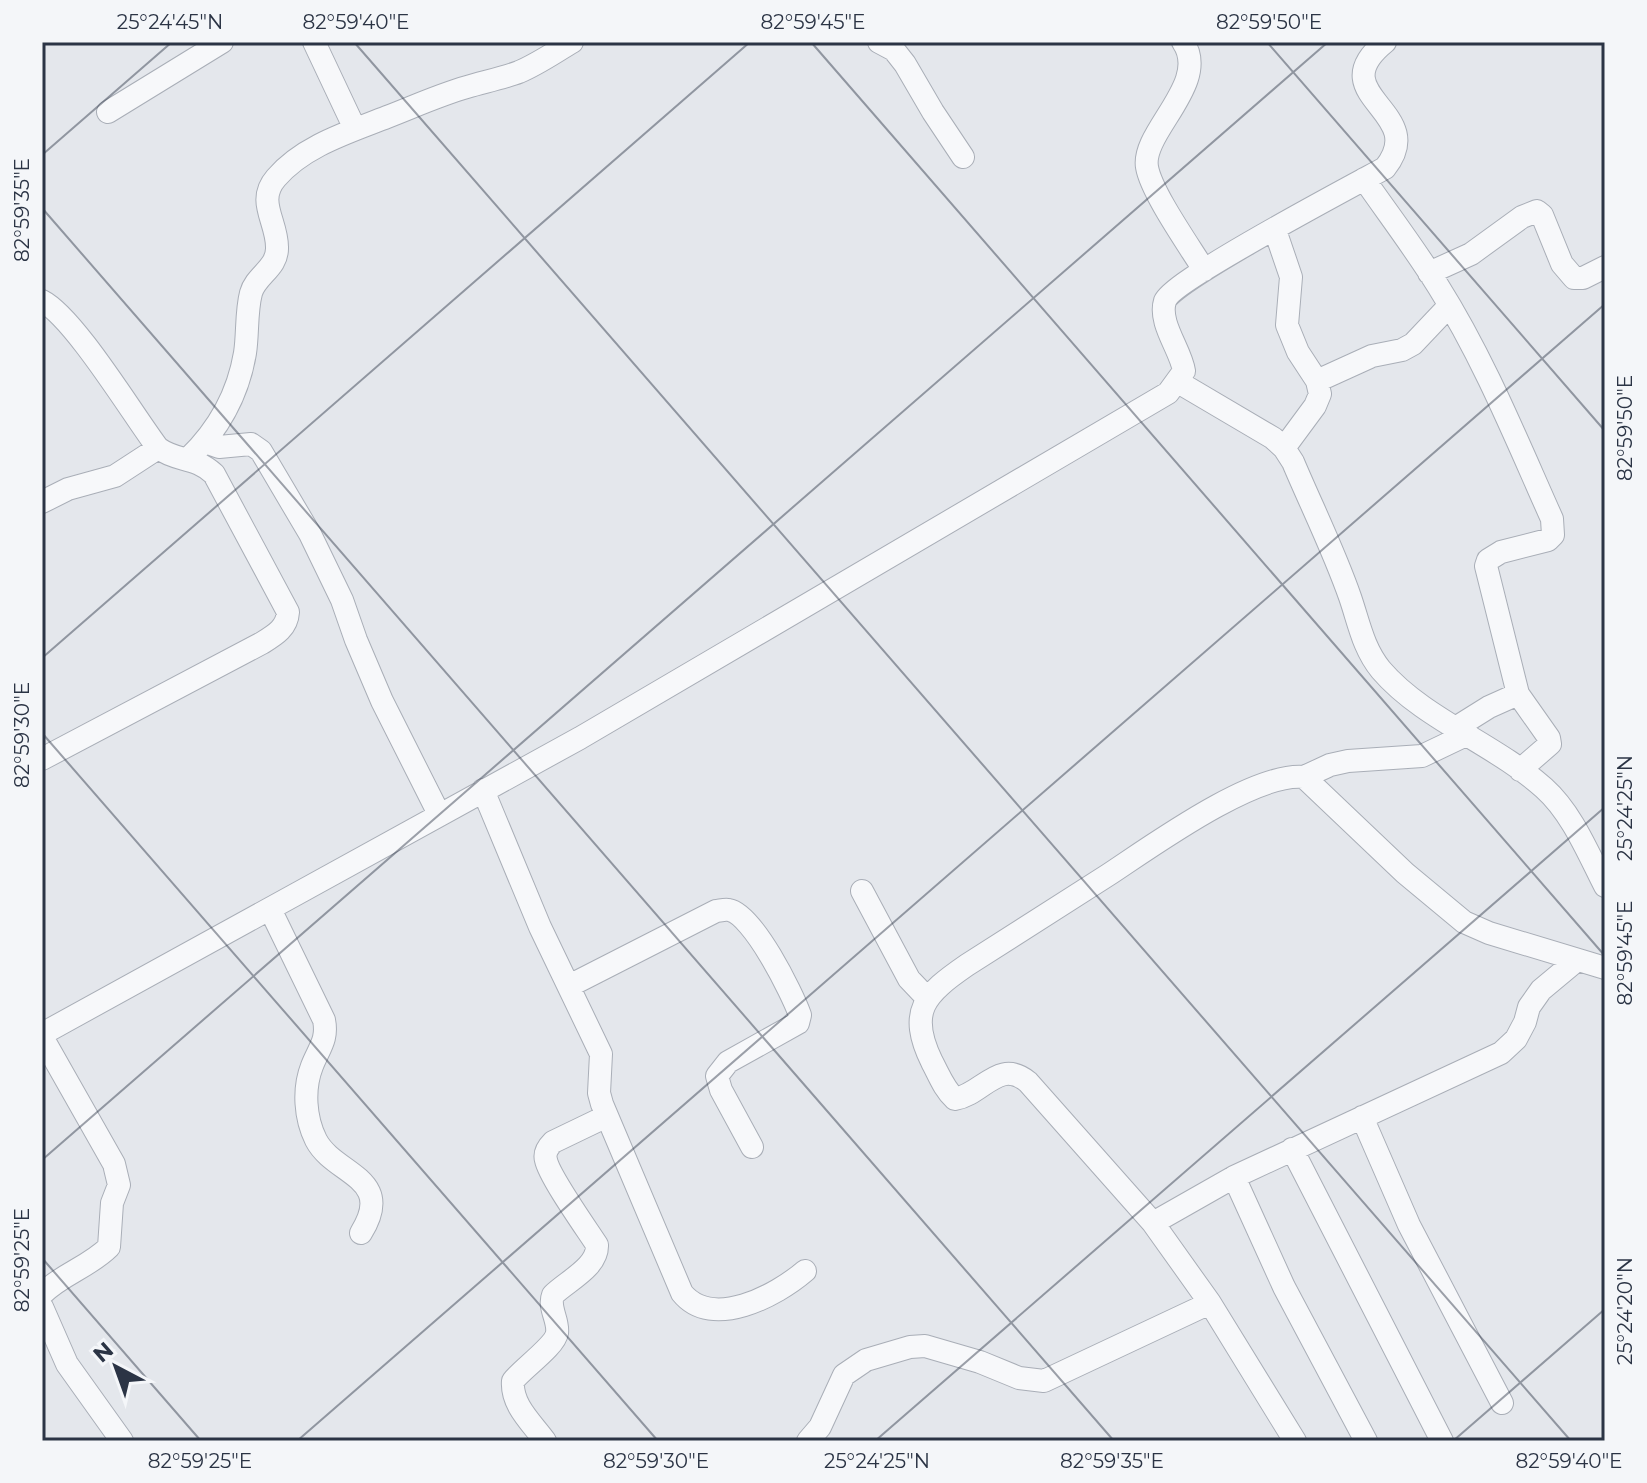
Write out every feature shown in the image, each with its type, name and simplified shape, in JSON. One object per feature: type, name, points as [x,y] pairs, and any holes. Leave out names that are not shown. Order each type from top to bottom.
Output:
[{"type":"street","points":[[314,42],[355,129]]},
{"type":"street","points":[[188,459],[224,415],[238,380],[251,293],[256,280],[267,272],[275,259],[277,247],[267,206],[267,189],[278,175],[317,146],[446,93],[519,72],[572,42]]},
{"type":"street","points":[[879,42],[894,50],[905,64],[963,157]]},
{"type":"street","points":[[1183,42],[1189,58],[1187,74],[1179,98],[1148,153],[1146,166],[1154,186],[1204,270]]},
{"type":"street","points":[[42,1294],[58,1280],[98,1259],[109,1247],[112,1239],[111,1213],[119,1185],[114,1164],[42,1036],[749,642],[1168,393],[1184,371],[1165,320],[1166,298],[1174,288],[1385,168],[1397,148],[1395,128],[1365,84],[1362,72],[1385,42]]},
{"type":"street","points":[[108,112],[215,44]]},
{"type":"street","points":[[1364,179],[1449,306],[1505,416],[1552,519],[1553,535],[1548,540],[1501,552],[1488,560],[1486,566],[1518,694],[1549,738],[1550,744],[1520,770]]},
{"type":"street","points":[[1429,273],[1471,254],[1522,217],[1537,211],[1542,215],[1562,264],[1574,278],[1583,278],[1605,267]]},
{"type":"street","points":[[1275,230],[1291,277],[1287,325],[1298,352],[1317,381],[1320,394],[1315,406],[1284,448]]},
{"type":"street","points":[[42,301],[68,323],[158,448],[169,456],[203,464],[214,474],[288,612],[288,619],[280,632],[262,643],[42,759]]},
{"type":"street","points":[[1317,381],[1372,356],[1402,350],[1413,344],[1449,306]]},
{"type":"street","points":[[1178,382],[1273,438],[1284,448],[1293,462],[1341,575],[1372,659],[1409,696],[1543,787],[1558,802],[1605,886]]},
{"type":"street","points":[[205,442],[219,447],[251,444],[261,451],[310,534],[342,600],[376,688],[439,814]]},
{"type":"street","points":[[42,502],[68,489],[115,476],[158,448]]},
{"type":"street","points":[[1295,1441],[1210,1303],[1153,1223],[1018,1074],[1006,1073],[963,1098],[955,1099],[947,1093],[922,1042],[919,1029],[928,999],[935,988],[1202,814],[1264,783],[1292,776],[1304,777],[1330,765],[1422,756],[1463,731],[1489,707],[1518,694]]},
{"type":"street","points":[[1304,777],[1405,873],[1464,922],[1489,933],[1605,968]]},
{"type":"street","points":[[483,790],[540,927],[601,1054],[599,1093],[682,1293],[691,1305],[709,1310],[759,1301],[784,1289],[805,1271]]},
{"type":"street","points":[[862,891],[909,979],[928,999]]},
{"type":"street","points":[[270,909],[324,1020],[327,1035],[309,1077],[307,1114],[317,1141],[325,1152],[351,1171],[370,1194],[372,1216],[361,1233]]},
{"type":"street","points":[[569,986],[716,911],[729,910],[741,916],[756,933],[800,1015],[798,1023],[728,1062],[717,1076],[721,1090],[752,1147]]},
{"type":"street","points":[[1153,1223],[1234,1177],[1501,1053],[1516,1039],[1529,1007],[1541,990],[1577,960]]},
{"type":"street","points":[[545,1441],[517,1404],[512,1392],[513,1381],[554,1341],[557,1332],[550,1303],[553,1295],[592,1263],[597,1245],[545,1159],[553,1142],[607,1116]]},
{"type":"street","points":[[1362,1117],[1409,1225],[1502,1403]]},
{"type":"street","points":[[1292,1149],[1442,1441]]},
{"type":"street","points":[[1234,1177],[1290,1299],[1366,1441]]},
{"type":"street","points":[[808,1441],[820,1427],[844,1375],[866,1360],[910,1347],[925,1346],[980,1362],[1019,1378],[1044,1381],[1210,1303]]},
{"type":"street","points":[[42,1307],[67,1364],[122,1441]]}]
